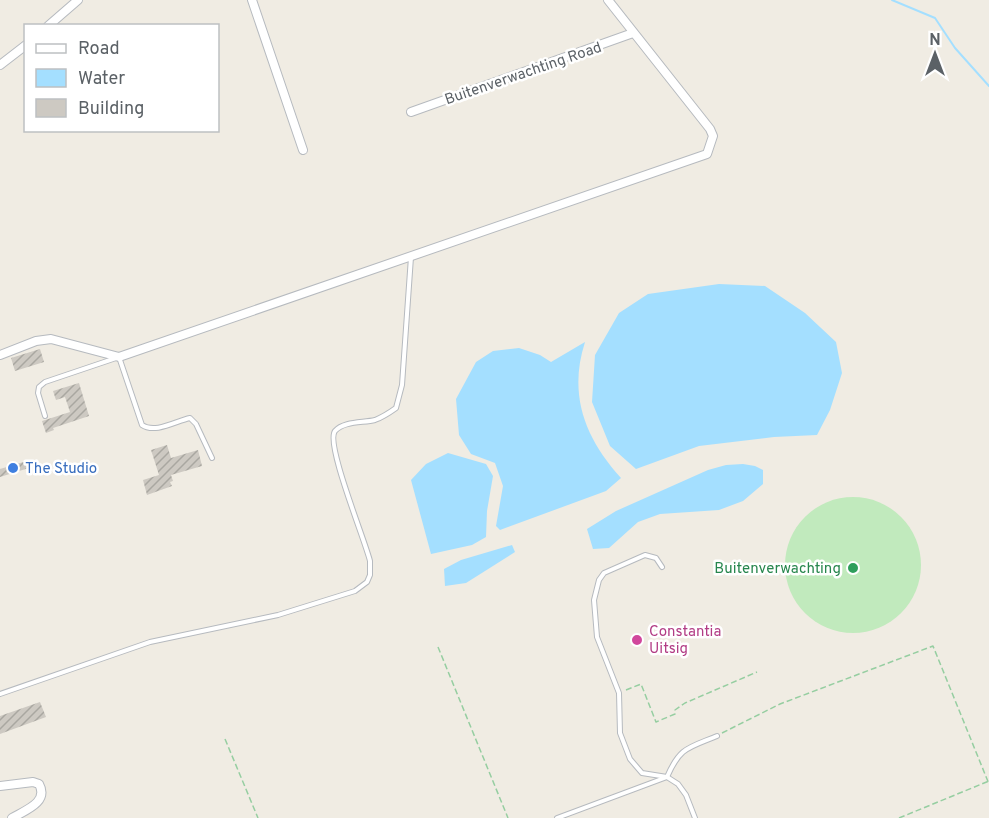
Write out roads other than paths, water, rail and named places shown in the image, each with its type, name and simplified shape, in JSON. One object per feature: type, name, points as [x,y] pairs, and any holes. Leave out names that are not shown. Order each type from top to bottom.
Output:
[{"type":"street","points":[[50,24],[78,0]]},
{"type":"street","points":[[252,0],[303,150]]},
{"type":"street","points":[[0,355],[36,341],[51,339],[70,342],[100,354],[119,357],[707,154],[712,142],[712,132],[707,124],[608,0]]},
{"type":"street","name":"Buitenverwachting Road","points":[[411,112],[633,33]]},
{"type":"street","points":[[0,65],[24,47]]},
{"type":"street","points":[[0,786],[33,782],[39,783],[42,789],[39,801],[12,818]]},
{"type":"lane","points":[[0,694],[150,642],[250,622],[304,608],[355,591],[367,582],[369,561],[336,460],[333,436],[334,432],[340,428],[376,420],[396,408],[402,385],[411,256]]},
{"type":"lane","points":[[45,416],[38,393],[39,387],[45,382],[119,357],[142,425],[146,428],[155,428],[190,418],[196,424],[212,458]]},
{"type":"lane","points":[[662,567],[656,558],[645,555],[603,573],[596,586],[594,600],[597,637],[619,693],[620,733],[630,759],[642,773],[667,777],[678,783],[695,818]]},
{"type":"lane","points":[[557,818],[667,777],[676,757],[681,752],[717,736]]},
{"type":"water","points":[[719,284],[765,286],[805,313],[836,342],[842,373],[830,410],[817,435],[774,437],[699,446],[636,469],[610,446],[592,402],[595,355],[619,313],[648,294]]},
{"type":"water","points":[[585,342],[578,380],[583,415],[598,447],[621,478],[606,491],[500,530],[496,526],[503,486],[495,463],[471,454],[459,435],[456,399],[476,362],[493,351],[519,348],[540,355],[551,362]]},
{"type":"water","points":[[448,453],[486,464],[493,476],[487,511],[486,537],[472,545],[431,554],[411,480],[426,464]]},
{"type":"water","points":[[743,464],[763,470],[763,484],[743,501],[719,510],[660,514],[638,522],[609,548],[593,549],[587,529],[616,511],[708,470],[726,465]]},
{"type":"water","points":[[512,545],[515,552],[466,583],[445,586],[444,569],[461,560]]},
{"type":"waterway","points":[[892,0],[935,18],[955,48],[989,86]]},
{"type":"place","name":"The Studio","points":[[13,468]]},
{"type":"place","name":"Buitenverwachting","points":[[853,568]]},
{"type":"place","name":"Constantia Uitsig","points":[[637,640]]}]
